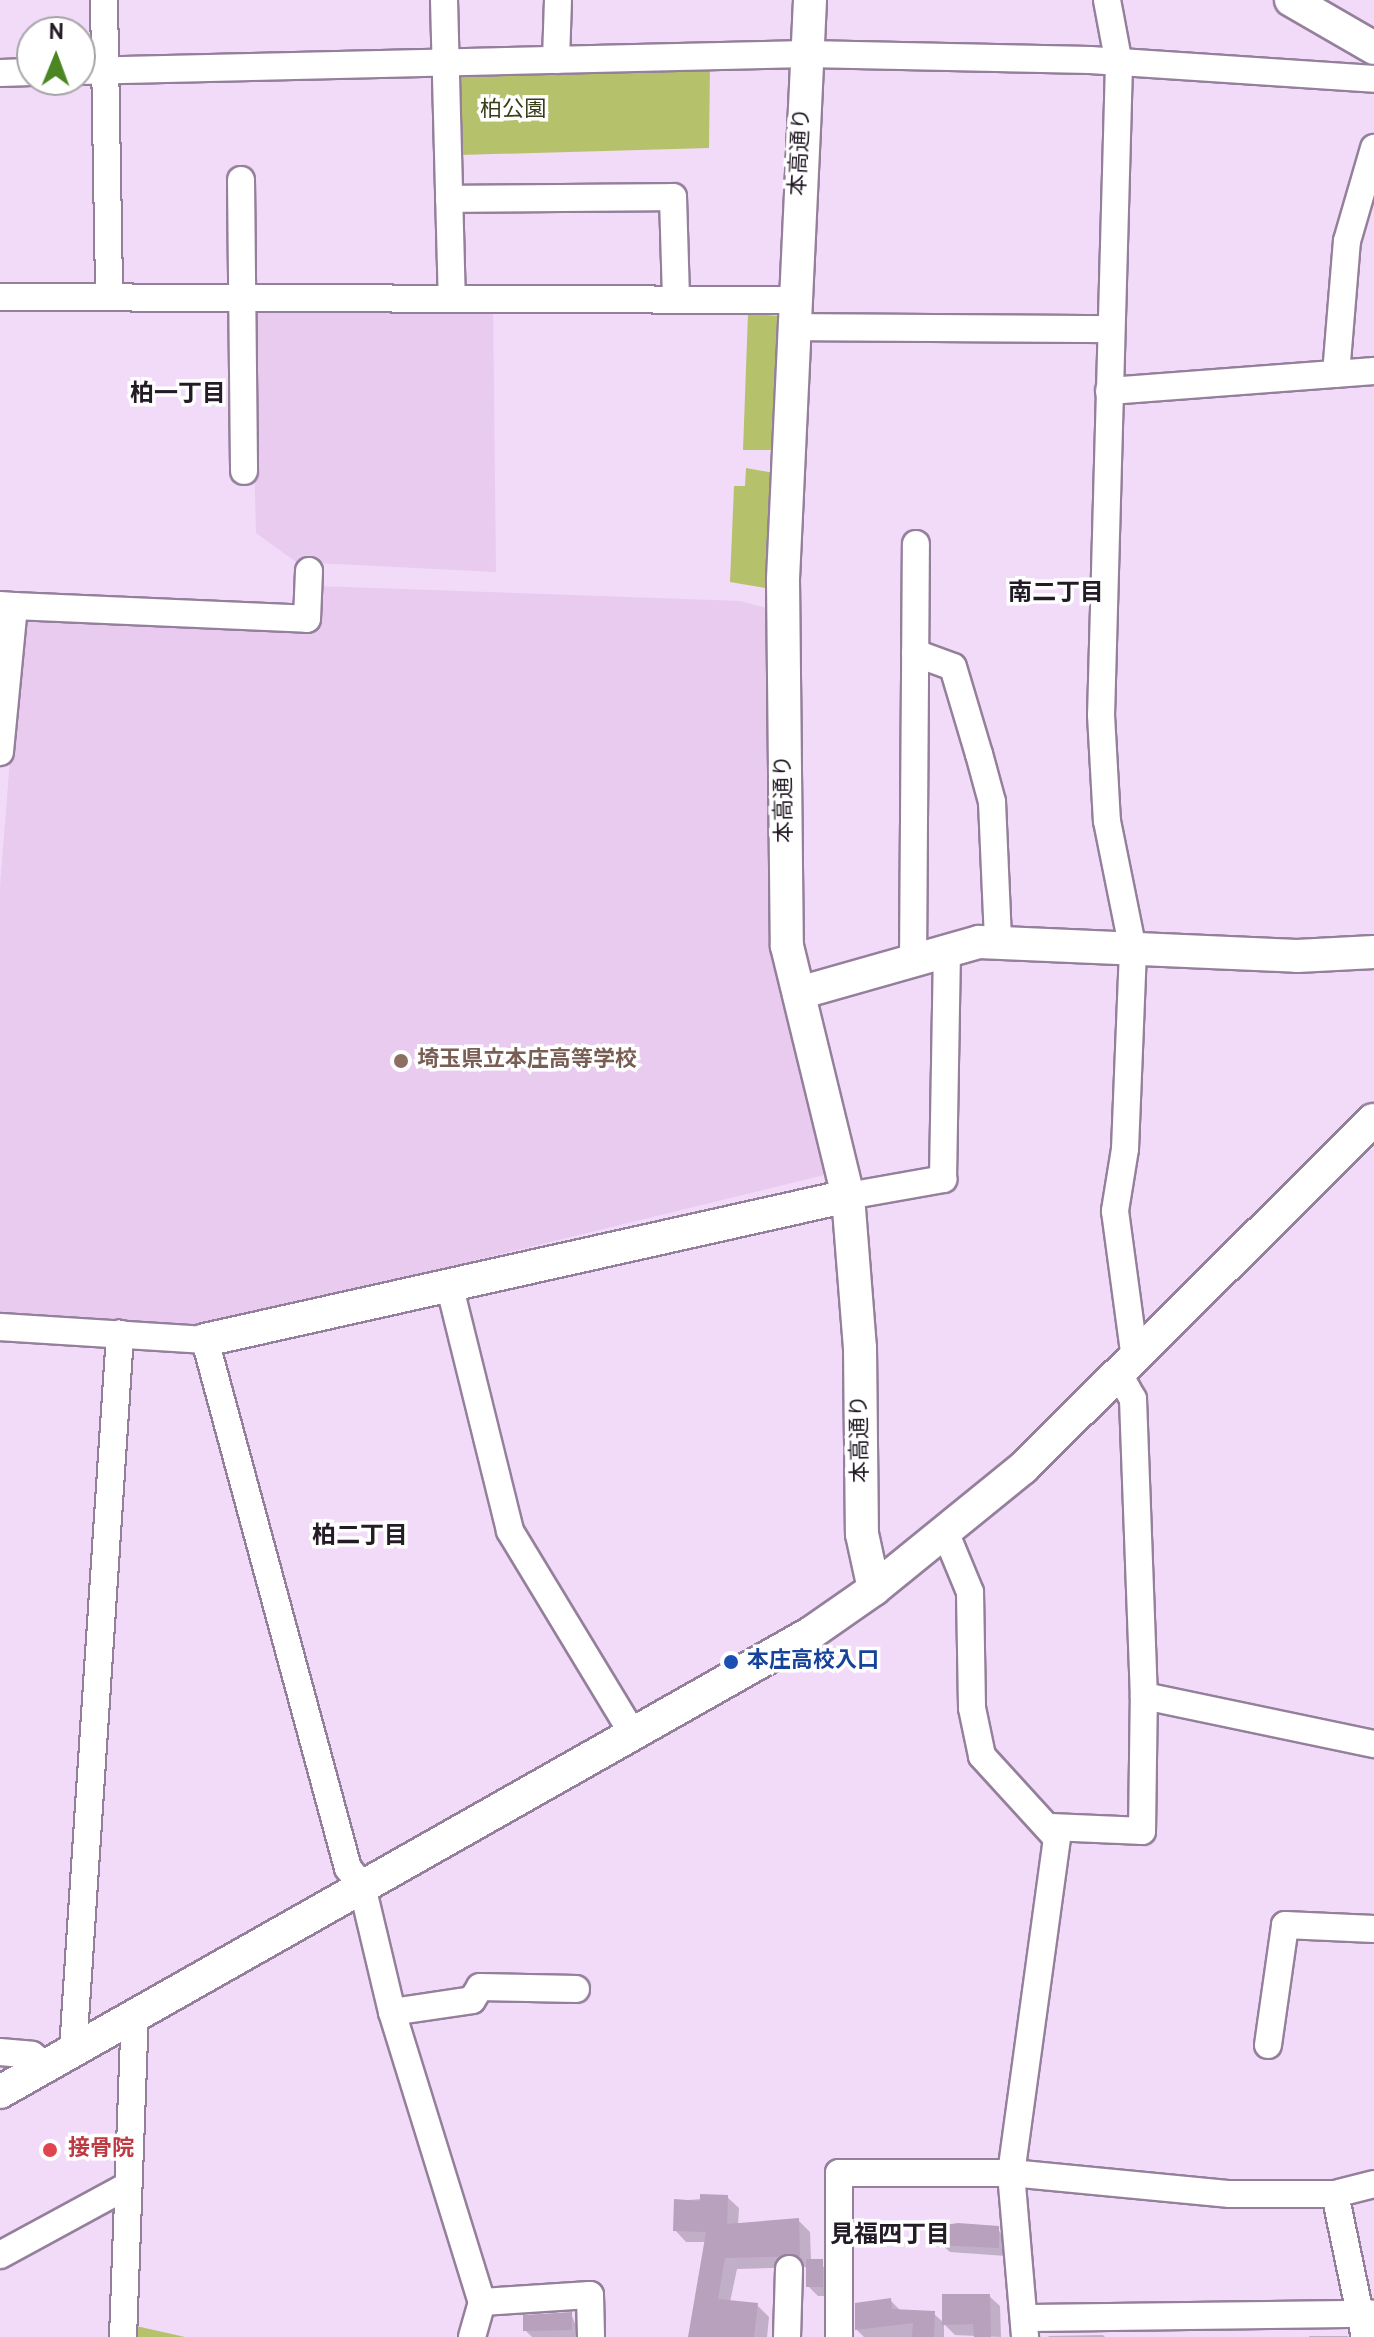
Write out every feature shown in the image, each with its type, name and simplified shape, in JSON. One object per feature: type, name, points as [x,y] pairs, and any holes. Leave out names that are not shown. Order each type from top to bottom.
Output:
[{"type":"street","points":[[96,51],[104,0]]},
{"type":"street","points":[[444,0],[452,296]]},
{"type":"street","points":[[556,60],[558,0]]},
{"type":"street","name":"本高通り","points":[[810,0],[792,314],[783,580],[787,946],[848,1196],[860,1348],[862,1534],[874,1589]]},
{"type":"street","points":[[1052,1827],[1142,1831],[1144,1696],[1133,1399],[1127,1366],[1115,1211],[1133,950],[1107,821],[1101,715],[1119,64],[1107,0]]},
{"type":"street","points":[[1291,0],[1374,48]]},
{"type":"street","points":[[96,70],[446,65],[807,54],[1119,64],[1374,79]]},
{"type":"street","points":[[95,96],[109,297]]},
{"type":"street","points":[[1336,374],[1347,241],[1374,148]]},
{"type":"street","points":[[241,180],[244,471]]},
{"type":"street","points":[[449,199],[673,197],[676,299]]},
{"type":"street","points":[[0,297],[676,299],[792,314],[1111,329]]},
{"type":"street","points":[[1109,391],[1374,371]]},
{"type":"street","points":[[913,963],[916,544]]},
{"type":"street","points":[[0,752],[7,605],[307,619],[309,571]]},
{"type":"street","points":[[915,653],[953,667],[979,754],[992,802],[998,942]]},
{"type":"street","points":[[799,993],[998,942],[1133,950],[1374,952]]},
{"type":"street","points":[[0,1327],[205,1340],[848,1196],[943,1179],[947,954]]},
{"type":"street","points":[[0,2092],[633,1734],[874,1589],[946,1534],[1127,1366],[1374,1120]]},
{"type":"street","points":[[449,1284],[510,1531],[633,1734]]},
{"type":"street","points":[[59,2058],[120,1334]]},
{"type":"street","points":[[205,1340],[348,1868],[362,1886],[392,2012],[482,2302],[472,2337]]},
{"type":"street","points":[[946,1534],[970,1592],[972,1708],[982,1756],[1052,1827],[1057,1851],[1011,2173],[1025,2327],[1366,2322],[1335,2194]]},
{"type":"street","points":[[1144,1696],[1374,1744]]},
{"type":"street","points":[[1268,2045],[1285,1925],[1374,1929]]},
{"type":"street","points":[[392,2012],[472,2000],[480,1987],[576,1989]]},
{"type":"street","points":[[123,2337],[135,2017]]},
{"type":"street","points":[[0,2052],[59,2058]]},
{"type":"street","points":[[839,2337],[839,2173],[1011,2173],[1230,2194],[1335,2194],[1374,2184]]},
{"type":"street","points":[[0,2255],[127,2186]]},
{"type":"street","points":[[787,2337],[789,2269]]},
{"type":"street","points":[[482,2302],[590,2295],[591,2337]]},
{"type":"shaded area","points":[[250,305],[493,305],[496,572],[296,562],[256,533]]},
{"type":"shaded area","name":"埼玉県立本庄高等学校","points":[[316,586],[741,601],[773,610],[774,948],[828,1174],[199,1328],[0,1313],[0,887],[21,619],[315,624]]},
{"type":"green space","name":"柏公園","points":[[710,64],[709,148],[459,155],[457,77],[464,69]]},
{"type":"green space","points":[[748,314],[782,316],[777,450],[743,450]]},
{"type":"green space","points":[[746,468],[774,473],[771,589],[730,582],[734,486],[745,486]]},
{"type":"green space","points":[[136,2326],[185,2337],[136,2337]]},
{"type":"building","points":[[700,2194],[728,2195],[727,2224],[799,2218],[800,2256],[725,2258],[718,2299],[758,2303],[754,2337],[688,2337],[706,2232],[673,2231],[674,2199],[700,2201]]},
{"type":"building","points":[[958,2223],[999,2226],[999,2248],[939,2245],[938,2226]]},
{"type":"building","points":[[806,2259],[823,2259],[823,2287],[806,2287]]},
{"type":"building","points":[[942,2294],[990,2294],[991,2337],[974,2337],[973,2324],[942,2325]]},
{"type":"building","points":[[891,2298],[892,2309],[935,2311],[934,2337],[912,2337],[913,2323],[855,2330],[855,2303]]},
{"type":"building","points":[[572,2312],[572,2330],[523,2331],[523,2315]]},
{"type":"place","name":"埼玉県立本庄高等学校","points":[[401,1061]]},
{"type":"place","name":"本庄高校入口","points":[[731,1662]]},
{"type":"place","name":"接骨院","points":[[50,2150]]},
{"type":"district","name":"柏一丁目","points":[[178,396]]},
{"type":"district","name":"南二丁目","points":[[1056,595]]},
{"type":"district","name":"柏二丁目","points":[[360,1538]]},
{"type":"district","name":"見福四丁目","points":[[890,2237]]}]
